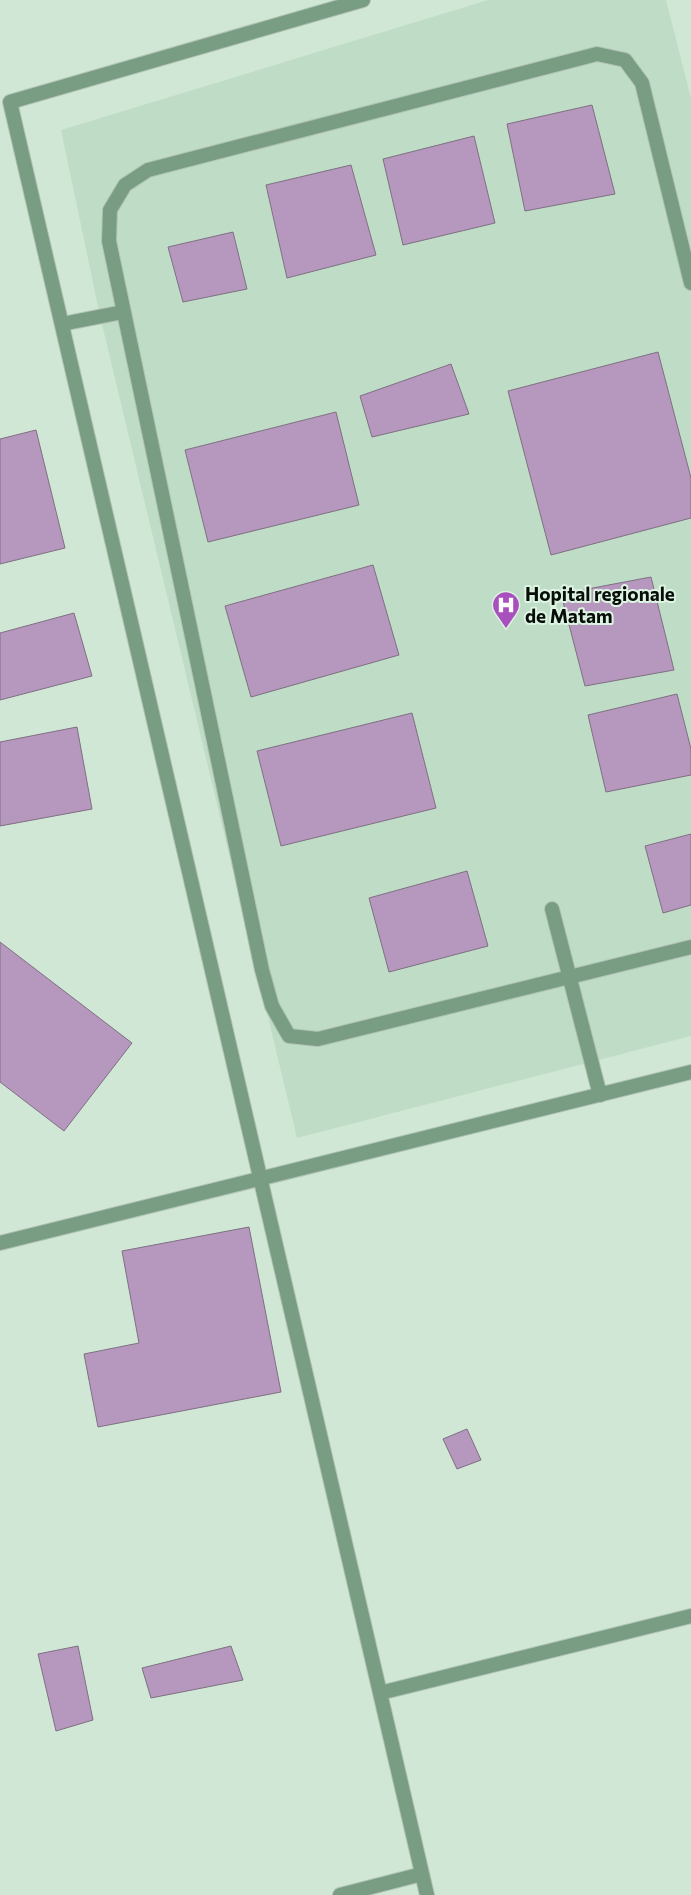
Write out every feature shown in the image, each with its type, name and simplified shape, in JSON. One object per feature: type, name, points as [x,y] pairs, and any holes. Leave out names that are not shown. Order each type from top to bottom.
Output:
[{"type":"street","points":[[363,0],[10,102],[427,1895]]},
{"type":"street","points":[[691,283],[642,82],[625,60],[596,54],[148,170],[125,185],[110,210],[108,241],[262,970],[272,1006],[289,1036],[318,1039],[691,947]]},
{"type":"street","points":[[62,324],[123,312]]},
{"type":"street","points":[[552,909],[600,1094]]},
{"type":"street","points":[[0,1243],[691,1072]]},
{"type":"street","points":[[380,1693],[691,1616]]},
{"type":"street","points":[[340,1895],[422,1874]]},
{"type":"shaded area","points":[[488,0],[666,0],[691,98],[691,1036],[297,1138],[100,316],[61,130]]},
{"type":"building","points":[[592,105],[615,194],[525,211],[507,124]]},
{"type":"building","points":[[474,136],[495,223],[403,245],[383,159]]},
{"type":"building","points":[[351,165],[376,255],[287,278],[266,185]]},
{"type":"building","points":[[233,232],[247,289],[183,302],[168,247]]},
{"type":"building","points":[[658,352],[691,478],[691,518],[551,555],[508,391]]},
{"type":"building","points":[[451,364],[469,414],[372,437],[360,396]]},
{"type":"building","points":[[336,412],[359,505],[208,542],[185,450]]},
{"type":"building","points":[[36,430],[65,548],[0,564],[0,439]]},
{"type":"building","points":[[373,565],[399,655],[251,697],[225,606]]},
{"type":"building","points":[[651,577],[674,670],[585,686],[561,594]]},
{"type":"building","points":[[74,613],[92,676],[0,700],[0,633]]},
{"type":"building","points":[[677,694],[691,749],[691,775],[606,792],[588,715]]},
{"type":"building","points":[[412,713],[436,808],[281,846],[257,751]]},
{"type":"building","points":[[77,727],[92,809],[0,826],[0,742]]},
{"type":"building","points":[[691,834],[691,905],[663,913],[645,846]]},
{"type":"building","points":[[467,871],[488,946],[389,972],[369,898]]},
{"type":"building","points":[[0,942],[132,1043],[64,1131],[0,1082]]},
{"type":"building","points":[[249,1227],[281,1392],[98,1427],[84,1354],[139,1343],[122,1251]]},
{"type":"building","points":[[467,1429],[481,1460],[457,1469],[443,1439]]},
{"type":"building","points":[[78,1646],[93,1720],[56,1731],[38,1654]]},
{"type":"building","points":[[231,1646],[243,1680],[151,1698],[142,1668]]},
{"type":"place","name":"Hopital regionale de Matam","points":[[506,629]]}]
